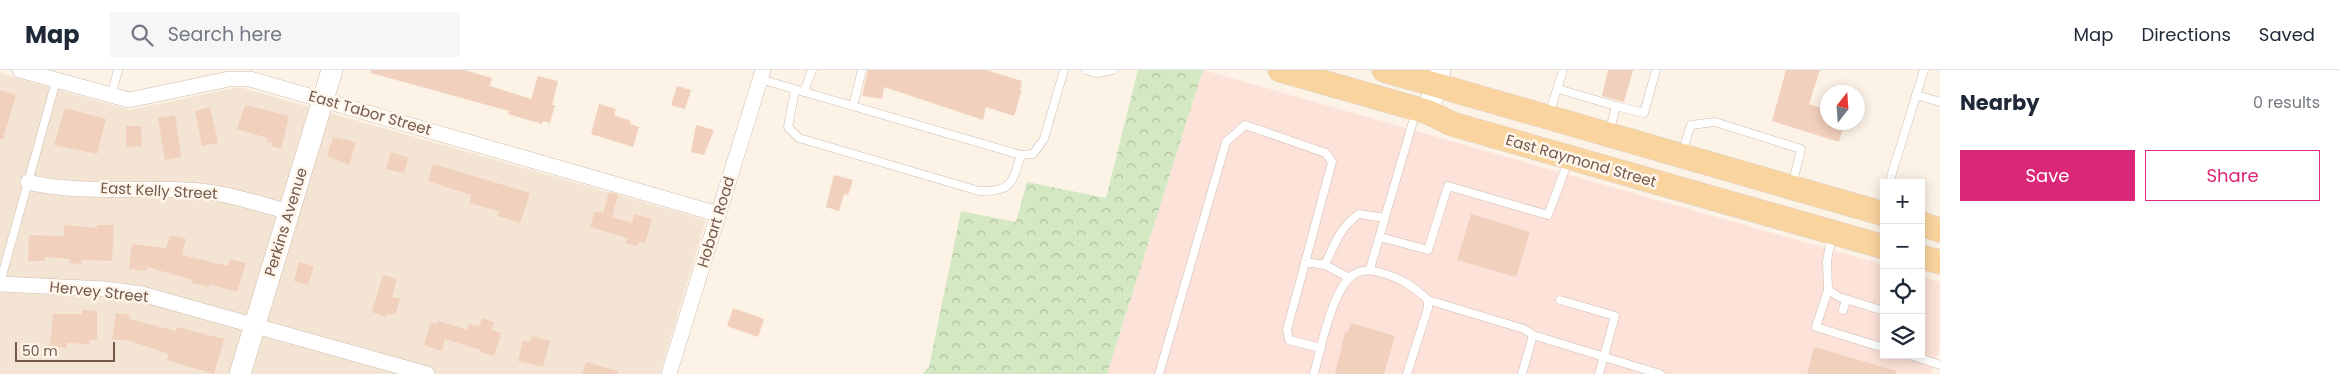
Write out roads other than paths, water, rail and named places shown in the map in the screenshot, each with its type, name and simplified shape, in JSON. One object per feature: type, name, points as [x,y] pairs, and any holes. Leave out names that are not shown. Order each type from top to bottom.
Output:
[{"type":"main road","name":"East Raymond Street","points":[[1280,70],[1422,111],[1452,124],[1880,246]]},
{"type":"main road","points":[[1384,70],[1438,77],[1548,117],[1792,188],[1880,210]]},
{"type":"main road","points":[[1925,225],[1940,230]]},
{"type":"main road","points":[[1925,258],[1940,262]]},
{"type":"street","name":"East Tabor Street","points":[[20,70],[111,96],[134,100],[235,78],[258,81],[718,214]]},
{"type":"street","name":"Perkins Avenue","points":[[240,374],[332,70]]},
{"type":"street","name":"Hobart Road","points":[[670,374],[762,75]]},
{"type":"street","points":[[1422,111],[1438,77]]},
{"type":"street","name":"East Kelly Street","points":[[28,182],[53,187],[199,191],[234,197],[289,212]]},
{"type":"street","name":"Hervey Street","points":[[0,284],[136,293],[427,374]]},
{"type":"lane","points":[[111,96],[118,70]]},
{"type":"lane","points":[[804,92],[812,70]]},
{"type":"lane","points":[[853,106],[862,70]]},
{"type":"lane","points":[[762,75],[795,90],[1021,155],[1033,154],[1044,139],[1064,70]]},
{"type":"lane","points":[[1086,70],[1096,73],[1113,70]]},
{"type":"lane","points":[[1548,117],[1563,70]]},
{"type":"lane","points":[[1558,89],[1644,113],[1656,70]]},
{"type":"lane","points":[[1890,179],[1924,70]]},
{"type":"lane","points":[[0,284],[56,81]]},
{"type":"lane","points":[[795,90],[788,127],[799,138],[979,191],[998,192],[1012,183],[1021,155]]},
{"type":"lane","points":[[1916,95],[1940,102]]},
{"type":"lane","points":[[1608,135],[1616,106]]},
{"type":"lane","points":[[1370,269],[1385,218],[1422,111]]},
{"type":"lane","points":[[1680,156],[1691,125],[1715,122],[1801,149],[1792,188]]},
{"type":"lane","points":[[1159,374],[1226,142],[1245,125],[1326,153],[1332,162],[1287,330],[1289,340],[1321,348]]},
{"type":"lane","points":[[1380,237],[1428,250],[1448,186],[1548,215],[1570,158]]},
{"type":"lane","points":[[1325,265],[1341,231],[1348,221],[1359,214],[1385,218]]},
{"type":"lane","points":[[1832,233],[1826,261],[1828,290],[1816,327],[1837,330],[1880,344]]},
{"type":"lane","points":[[1305,262],[1325,265],[1350,278]]},
{"type":"lane","points":[[1314,374],[1335,299],[1352,275],[1370,269],[1398,278],[1417,290],[1428,300],[1524,329],[1533,335],[1660,374]]},
{"type":"lane","points":[[1828,290],[1846,300],[1880,310],[1874,318]]},
{"type":"lane","points":[[1407,374],[1428,308],[1428,300]]},
{"type":"lane","points":[[1560,300],[1616,316],[1599,374]]},
{"type":"lane","points":[[1843,310],[1846,300]]},
{"type":"lane","points":[[1859,314],[1862,304]]},
{"type":"lane","points":[[1522,374],[1533,335]]},
{"type":"lane","points":[[1923,359],[1940,364]]}]
